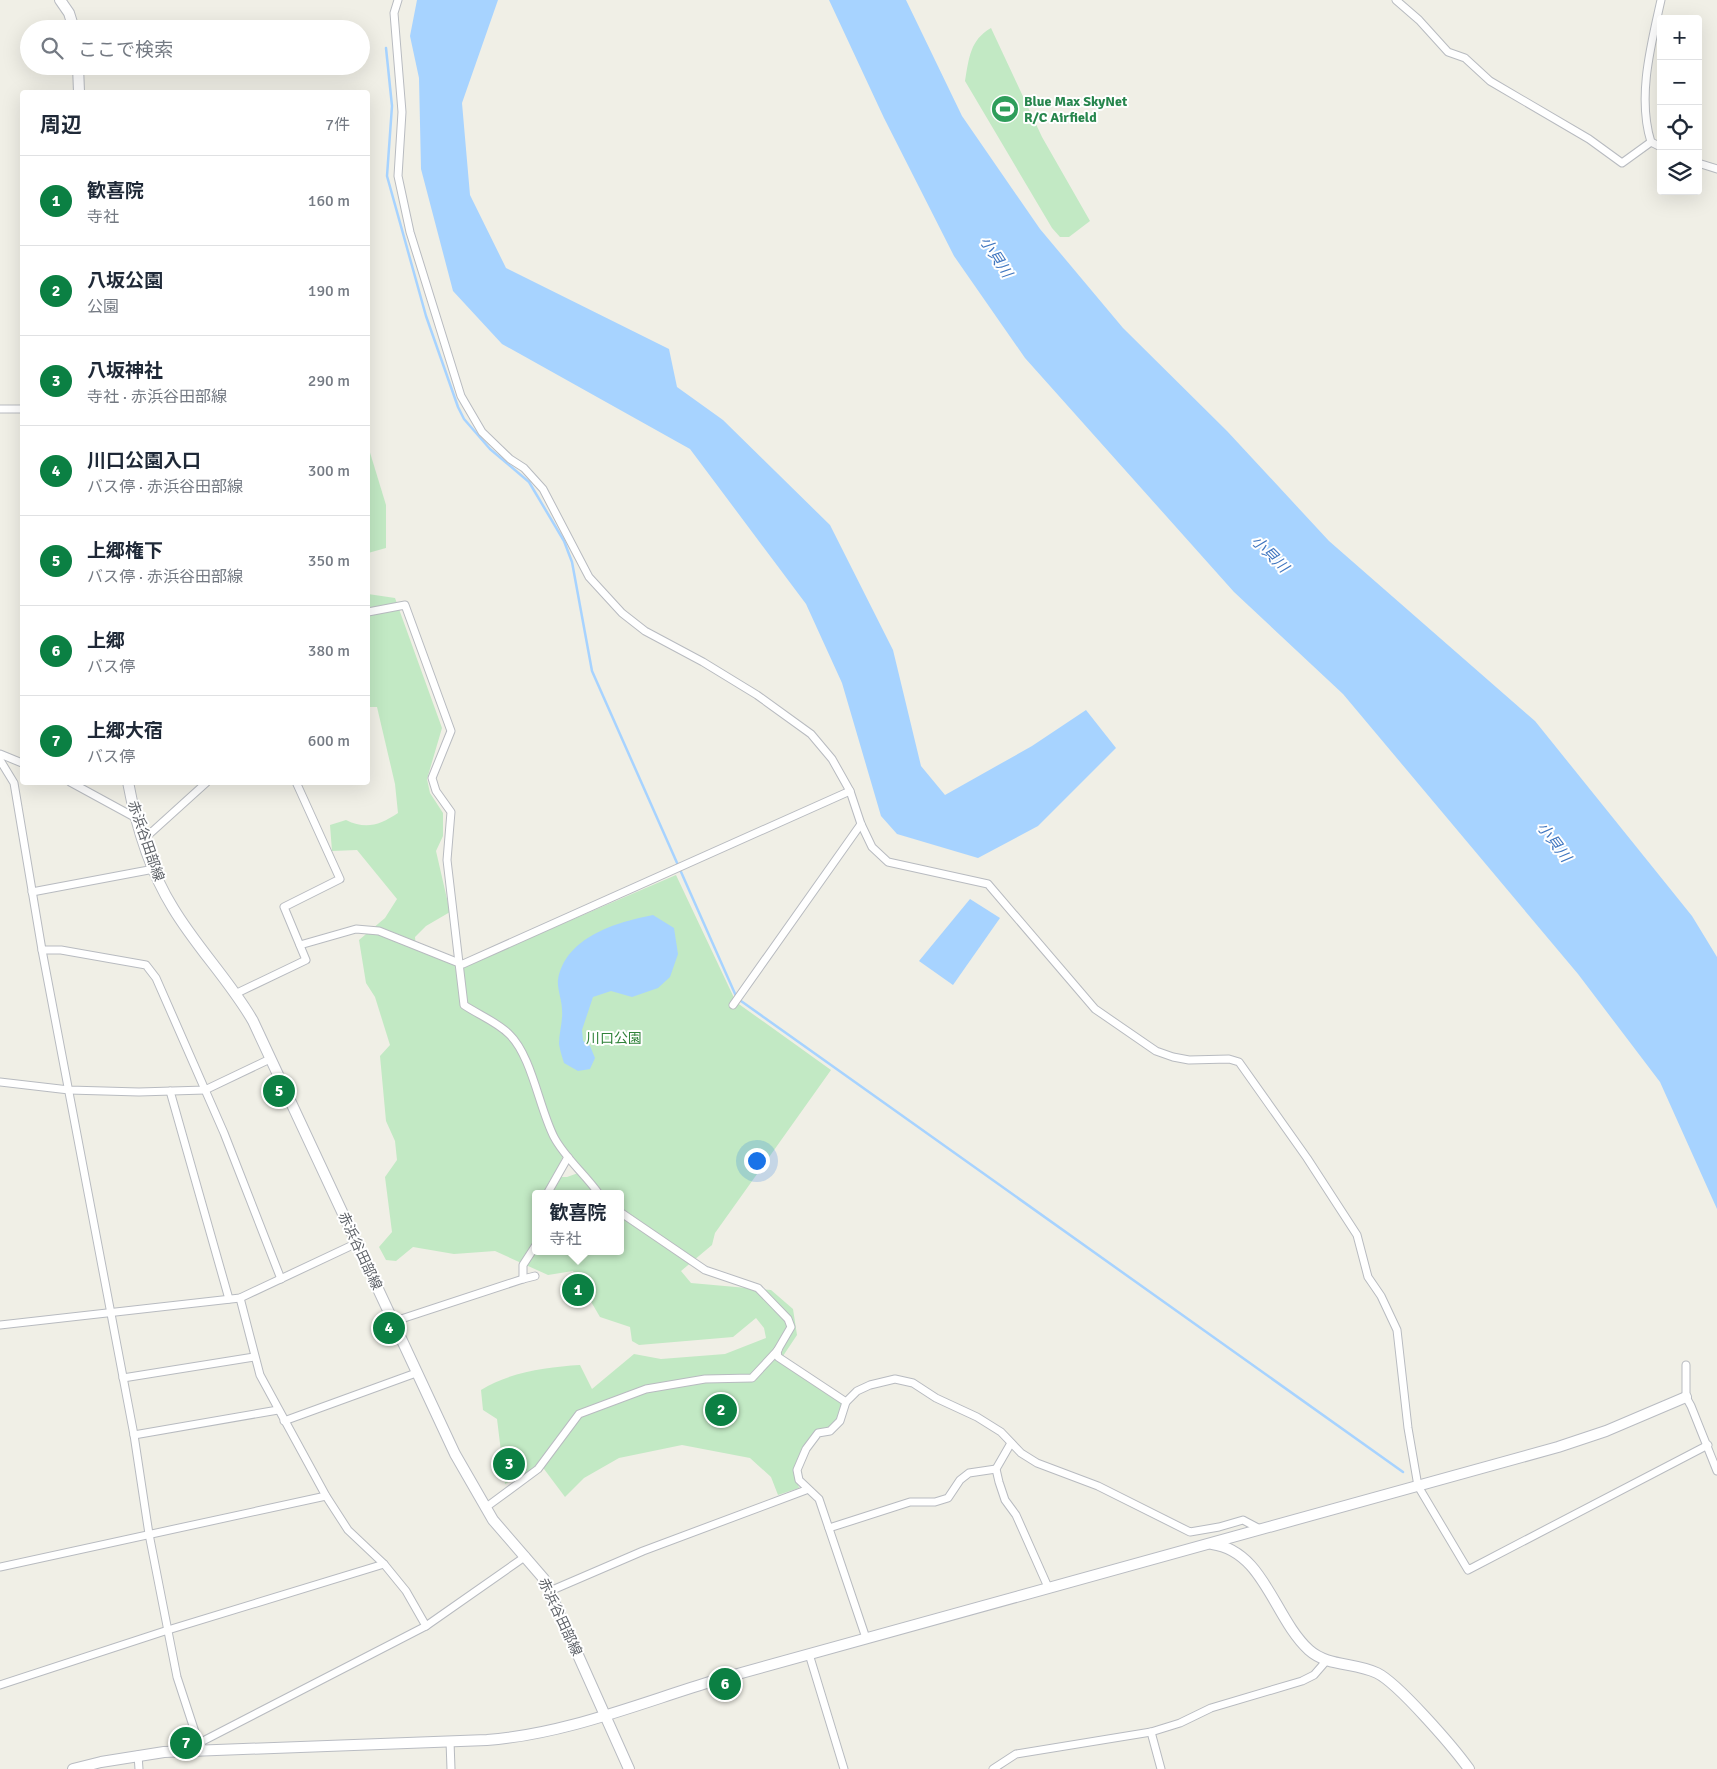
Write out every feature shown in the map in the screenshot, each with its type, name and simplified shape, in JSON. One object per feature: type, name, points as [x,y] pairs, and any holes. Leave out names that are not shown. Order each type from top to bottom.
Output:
[{"type":"street","points":[[60,0],[69,13],[71,20]]},
{"type":"street","points":[[398,0],[394,13],[402,112],[398,176],[410,232],[461,396],[482,432],[510,459],[524,468],[543,489],[589,577],[622,613],[645,631],[703,662],[757,695],[811,734],[832,759],[850,791],[861,824],[872,847],[888,862],[988,884],[1095,1009],[1156,1051],[1189,1060],[1229,1059],[1239,1062],[1293,1137],[1357,1235],[1368,1277],[1381,1296],[1397,1330],[1408,1428],[1418,1486],[1468,1570],[1708,1445]]},
{"type":"street","points":[[1396,0],[1419,20],[1448,52],[1464,58],[1490,81],[1588,139],[1622,162],[1650,142]]},
{"type":"street","points":[[1657,145],[1650,142],[1644,123],[1652,40],[1661,0]]},
{"type":"street","points":[[78,75],[79,90]]},
{"type":"street","points":[[1702,163],[1717,169]]},
{"type":"street","points":[[0,409],[20,409]]},
{"type":"street","points":[[370,612],[405,605],[451,731],[432,778],[436,791],[451,812],[447,860],[464,1005],[504,1030],[516,1042],[554,1136],[568,1157],[597,1190]]},
{"type":"street","points":[[0,754],[20,762]]},
{"type":"street","points":[[0,760],[14,783],[42,950],[134,1435],[149,1534],[177,1677],[196,1738],[202,1746]]},
{"type":"street","points":[[76,785],[136,818]]},
{"type":"street","name":"赤浜谷田部線","points":[[129,785],[136,818],[154,869],[174,909],[252,1021],[455,1454],[485,1508],[504,1535],[536,1567],[550,1591],[629,1769]]},
{"type":"street","points":[[144,839],[204,785]]},
{"type":"street","points":[[235,994],[306,960],[284,907],[340,879],[297,785]]},
{"type":"street","points":[[300,945],[356,929],[379,931],[464,964],[850,791]]},
{"type":"street","points":[[733,1005],[861,824]]},
{"type":"street","points":[[32,892],[154,869]]},
{"type":"street","points":[[42,950],[61,950],[146,965],[156,978],[205,1090],[280,1279]]},
{"type":"street","points":[[0,1082],[69,1090],[205,1090],[270,1059]]},
{"type":"street","points":[[170,1091],[230,1299]]},
{"type":"street","points":[[549,1190],[568,1157]]},
{"type":"street","points":[[485,1508],[538,1470],[579,1414],[646,1389],[705,1380],[752,1378],[778,1350],[792,1327],[788,1319],[758,1288],[705,1270],[624,1215]]},
{"type":"street","points":[[0,1325],[240,1298],[357,1243]]},
{"type":"street","points":[[523,1279],[524,1265],[532,1252]]},
{"type":"street","points":[[392,1322],[535,1276]]},
{"type":"street","points":[[240,1298],[260,1375],[326,1496],[348,1530],[384,1564],[406,1591],[426,1626]]},
{"type":"street","points":[[778,1350],[778,1357],[846,1402]]},
{"type":"street","points":[[123,1378],[254,1357]]},
{"type":"street","points":[[1686,1365],[1686,1397],[1708,1445],[1717,1471]]},
{"type":"street","points":[[284,1421],[416,1373]]},
{"type":"street","points":[[866,1638],[819,1499],[806,1490],[799,1480],[797,1470],[800,1459],[818,1434],[830,1430],[840,1421],[846,1402],[857,1392],[870,1385],[895,1379],[913,1383],[936,1398],[977,1417],[1001,1432],[1021,1452],[1037,1463],[1098,1486],[1144,1507],[1190,1532],[1244,1520],[1260,1529]]},
{"type":"street","points":[[73,1769],[138,1755],[202,1746],[450,1741],[532,1736],[716,1680],[1566,1445],[1606,1431],[1686,1397]]},
{"type":"street","points":[[134,1435],[278,1410]]},
{"type":"street","points":[[1011,1442],[996,1469],[1005,1500],[1016,1515],[1048,1587]]},
{"type":"street","points":[[829,1528],[910,1502],[935,1502],[948,1498],[960,1480],[969,1473],[996,1469]]},
{"type":"street","points":[[550,1591],[643,1551],[806,1490]]},
{"type":"street","points":[[0,1567],[326,1496]]},
{"type":"street","points":[[1208,1544],[1225,1546],[1248,1561],[1295,1634],[1310,1650],[1327,1660],[1365,1668],[1384,1677],[1402,1694],[1469,1769]]},
{"type":"street","points":[[202,1746],[426,1626],[526,1556]]},
{"type":"street","points":[[0,1685],[168,1630],[384,1564]]},
{"type":"street","points":[[809,1654],[844,1769]]},
{"type":"street","points":[[993,1769],[1016,1754],[1151,1732],[1180,1724],[1211,1708],[1302,1681],[1314,1675],[1327,1660]]},
{"type":"street","points":[[1151,1732],[1161,1769]]},
{"type":"street","points":[[450,1741],[451,1769]]},
{"type":"street","points":[[138,1755],[139,1769]]},
{"type":"green space","name":"Blue Max SkyNet R/C Airfield","points":[[991,28],[1042,137],[1090,221],[1069,237],[1060,237],[1052,228],[965,81],[972,50],[979,38]]},
{"type":"green space","points":[[370,453],[386,505],[386,548],[370,552]]},
{"type":"green space","name":"川口公園","points":[[370,594],[395,598],[442,728],[427,779],[430,793],[443,813],[443,836],[436,851],[450,912],[426,926],[415,937],[416,948],[459,963],[460,968],[676,875],[736,1002],[831,1070],[715,1233],[712,1245],[681,1271],[691,1283],[771,1290],[793,1309],[797,1335],[781,1359],[846,1402],[840,1421],[830,1431],[818,1434],[804,1446],[794,1469],[799,1488],[778,1495],[771,1477],[750,1458],[682,1445],[619,1458],[584,1478],[565,1497],[541,1465],[505,1484],[497,1419],[483,1410],[481,1390],[504,1379],[529,1371],[580,1365],[592,1389],[634,1354],[661,1359],[725,1354],[766,1338],[764,1328],[756,1318],[733,1337],[639,1345],[632,1341],[630,1327],[600,1317],[573,1271],[548,1275],[495,1251],[454,1254],[413,1247],[396,1261],[386,1260],[379,1247],[392,1232],[385,1177],[397,1160],[395,1141],[386,1121],[380,1056],[390,1045],[375,997],[366,983],[359,940],[385,918],[397,899],[357,850],[332,851],[330,825],[346,820],[360,825],[373,825],[385,821],[398,813],[395,784],[377,707],[370,707]],"holes":[[[564,1153],[581,1172],[567,1177],[555,1177]]]},
{"type":"water","points":[[417,0],[498,0],[462,103],[470,195],[506,268],[669,349],[677,387],[723,420],[830,525],[893,650],[921,766],[945,795],[1032,746],[1086,710],[1116,748],[1038,826],[978,858],[897,834],[881,816],[842,683],[806,604],[690,449],[502,344],[453,291],[421,169],[419,78],[410,36]]},
{"type":"water","name":"小貝川","points":[[829,0],[906,0],[962,116],[1040,229],[1123,328],[1227,431],[1329,541],[1535,721],[1692,916],[1717,957],[1717,1209],[1660,1082],[1578,974],[1343,694],[1234,592],[1025,358],[954,256],[884,118]]},
{"type":"water","points":[[970,899],[1000,918],[953,985],[919,961]]},
{"type":"water","points":[[653,915],[674,928],[678,954],[670,977],[658,988],[632,997],[611,991],[593,997],[582,1030],[583,1041],[590,1046],[595,1058],[590,1069],[578,1071],[564,1063],[559,1044],[562,1014],[558,980],[563,965],[582,942],[595,934],[624,922]]},
{"type":"waterway","points":[[386,48],[392,106],[387,176],[426,316],[458,407],[464,419],[490,449],[529,482],[564,541],[572,562],[592,671],[736,996]]},
{"type":"waterway","points":[[741,1001],[1403,1472]]},
{"type":"place","name":"Blue Max SkyNet R/C Airfield","points":[[1005,109]]},
{"type":"place","name":"上郷権下","points":[[279,1091]]},
{"type":"place","name":"歓喜院","points":[[578,1290]]},
{"type":"place","name":"川口公園入口","points":[[389,1328]]},
{"type":"place","name":"八坂公園","points":[[721,1410]]},
{"type":"place","name":"八坂神社","points":[[509,1464]]},
{"type":"place","name":"上郷","points":[[725,1684]]},
{"type":"place","name":"上郷大宿","points":[[186,1743]]}]
